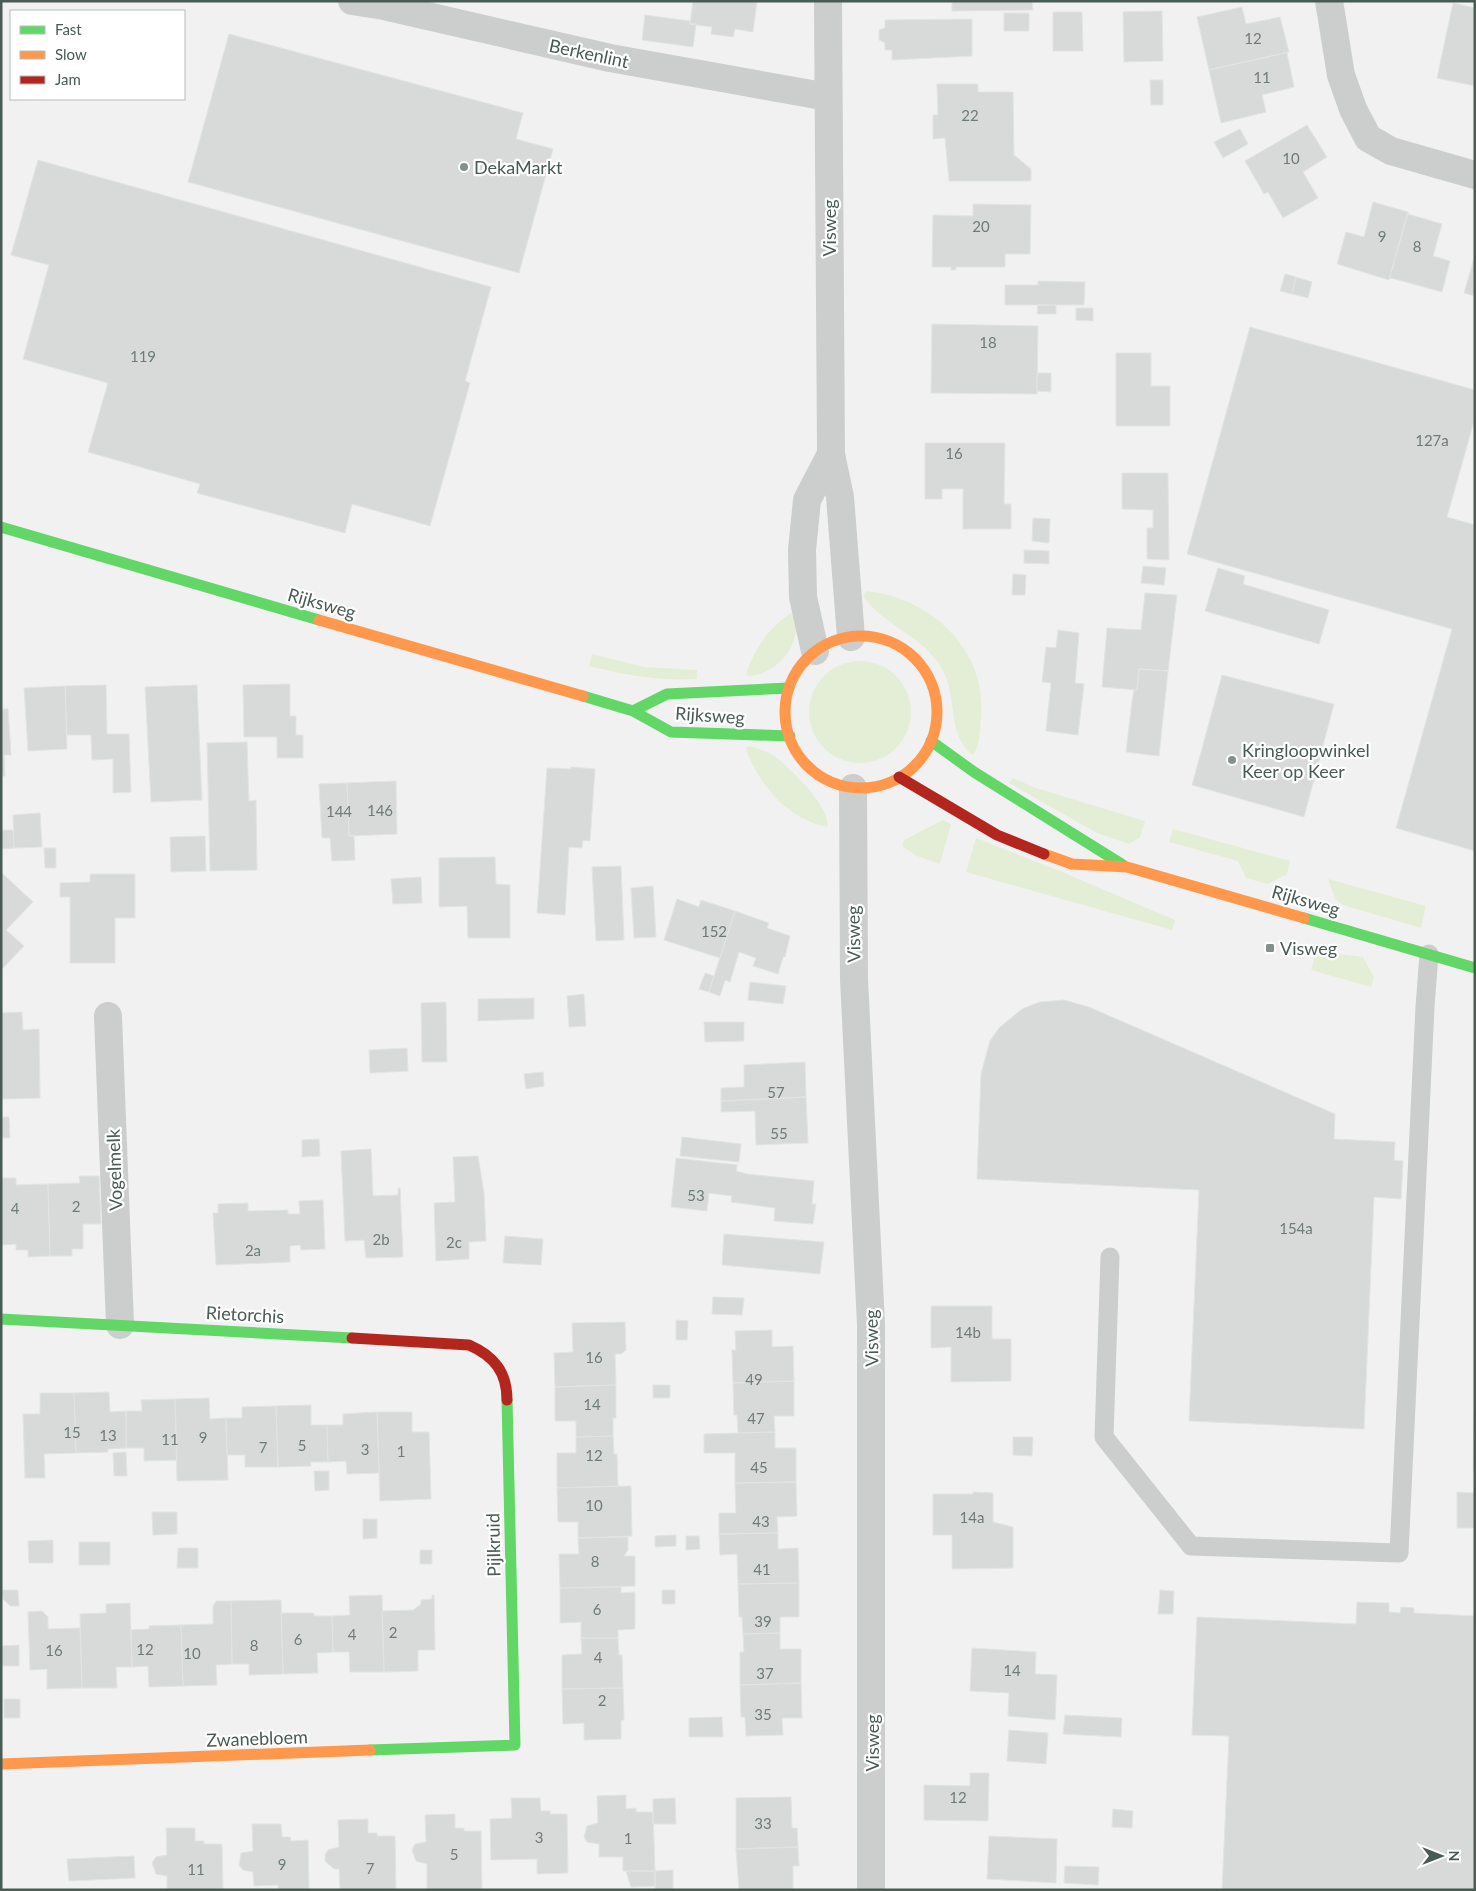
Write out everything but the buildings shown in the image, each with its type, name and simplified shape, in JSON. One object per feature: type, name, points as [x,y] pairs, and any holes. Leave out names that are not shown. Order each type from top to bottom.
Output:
[{"type":"main road","name":"Rijksweg","points":[[1,527],[633,711],[671,732],[790,736]]},
{"type":"main road","points":[[851,637],[875,637],[895,643],[912,655],[926,671],[934,690],[938,711],[931,741],[926,752],[913,768],[899,777],[874,787],[852,788],[832,782],[813,770],[798,753],[790,736],[785,710],[789,688],[799,668],[815,652],[833,641],[851,637]]},
{"type":"main road","name":"Rijksweg","points":[[633,711],[667,694],[789,688]]},
{"type":"main road","name":"Rijksweg","points":[[931,741],[974,772],[1127,867]]},
{"type":"main road","name":"Rijksweg","points":[[899,777],[997,835],[1072,864],[1127,867],[1475,968]]},
{"type":"main road","name":"Rietorchis","points":[[1,1318],[470,1345],[485,1351]]},
{"type":"main road","name":"Pijlkruid","points":[[485,1351],[499,1367],[507,1384],[515,1745]]},
{"type":"main road","name":"Zwanebloem","points":[[1,1764],[515,1745]]},
{"type":"street","name":"Berkenlint","points":[[352,1],[384,3],[610,58],[828,97]]},
{"type":"street","name":"Visweg","points":[[828,1],[831,454],[840,497],[851,637]]},
{"type":"street","points":[[1329,1],[1341,75],[1353,109],[1368,138],[1391,151],[1475,175]]},
{"type":"street","name":"Visweg","points":[[815,652],[803,597],[802,550],[807,500],[831,454]]},
{"type":"street","name":"Visweg","points":[[852,788],[854,979],[871,1325],[870,1890]]},
{"type":"street","name":"Vogelmelk","points":[[108,1016],[120,1325]]},
{"type":"lane","points":[[1110,1257],[1104,1437],[1191,1546],[1399,1553],[1424,1017],[1429,954]]},
{"type":"green space","points":[[866,591],[890,595],[912,604],[932,616],[950,631],[965,650],[975,670],[981,693],[980,732],[973,755],[959,737],[950,693],[943,671],[926,649],[872,607],[863,596]]},
{"type":"green space","points":[[794,612],[796,616],[795,637],[787,654],[774,667],[757,674],[746,675],[753,657],[764,639],[778,623]]},
{"type":"green space","points":[[592,654],[644,667],[697,670],[697,679],[629,675],[589,666]]},
{"type":"green space","points":[[860,661],[880,665],[896,676],[907,692],[911,712],[907,732],[896,748],[880,759],[860,763],[840,759],[824,748],[813,732],[809,712],[813,692],[824,676],[840,665]]},
{"type":"green space","points":[[749,746],[771,754],[797,776],[823,809],[827,819],[827,827],[800,817],[778,800],[768,789],[753,765],[746,748]]},
{"type":"green space","points":[[1013,778],[1036,788],[1145,821],[1140,837],[1129,844],[1097,833],[1009,783]]},
{"type":"green space","points":[[943,820],[951,824],[940,864],[917,856],[902,846],[904,840]]},
{"type":"green space","points":[[1173,829],[1290,861],[1287,874],[1268,884],[1246,878],[1238,861],[1169,842]]},
{"type":"green space","points":[[976,838],[1175,920],[1172,930],[966,872]]},
{"type":"green space","points":[[1328,879],[1426,906],[1421,928],[1343,905],[1335,899]]},
{"type":"green space","points":[[1316,951],[1363,957],[1374,977],[1371,987],[1311,970]]},
{"type":"traffic: fast","points":[[1,527],[319,620]]},
{"type":"traffic: fast","points":[[633,711],[667,694],[789,688]]},
{"type":"traffic: fast","points":[[583,696],[633,711],[671,732],[790,736]]},
{"type":"traffic: fast","points":[[931,741],[974,772],[1123,865]]},
{"type":"traffic: fast","points":[[1304,918],[1475,968]]},
{"type":"traffic: fast","points":[[1,1319],[352,1338]]},
{"type":"traffic: fast","points":[[370,1750],[515,1745],[507,1400]]},
{"type":"traffic: slow","points":[[319,620],[583,696]]},
{"type":"traffic: slow","points":[[861,636],[890,642],[903,649],[914,659],[924,670],[931,683],[937,712],[931,741],[924,754],[914,765],[903,775],[890,782],[861,788],[832,782],[819,775],[808,765],[798,754],[791,741],[785,712],[791,683],[798,670],[808,659],[819,649],[832,642],[861,636]]},
{"type":"traffic: slow","points":[[1044,854],[1072,864],[1127,867],[1304,918]]},
{"type":"traffic: slow","points":[[1,1764],[370,1750]]},
{"type":"traffic: jam","points":[[899,777],[997,835],[1044,854]]},
{"type":"traffic: jam","points":[[352,1338],[469,1345],[485,1354],[502,1373],[507,1400]]},
{"type":"place","name":"DekaMarkt","points":[[464,167]]},
{"type":"place","name":"Kringloopwinkel Keer op Keer","points":[[1232,760]]},
{"type":"place","name":"Visweg","points":[[1270,948]]}]
